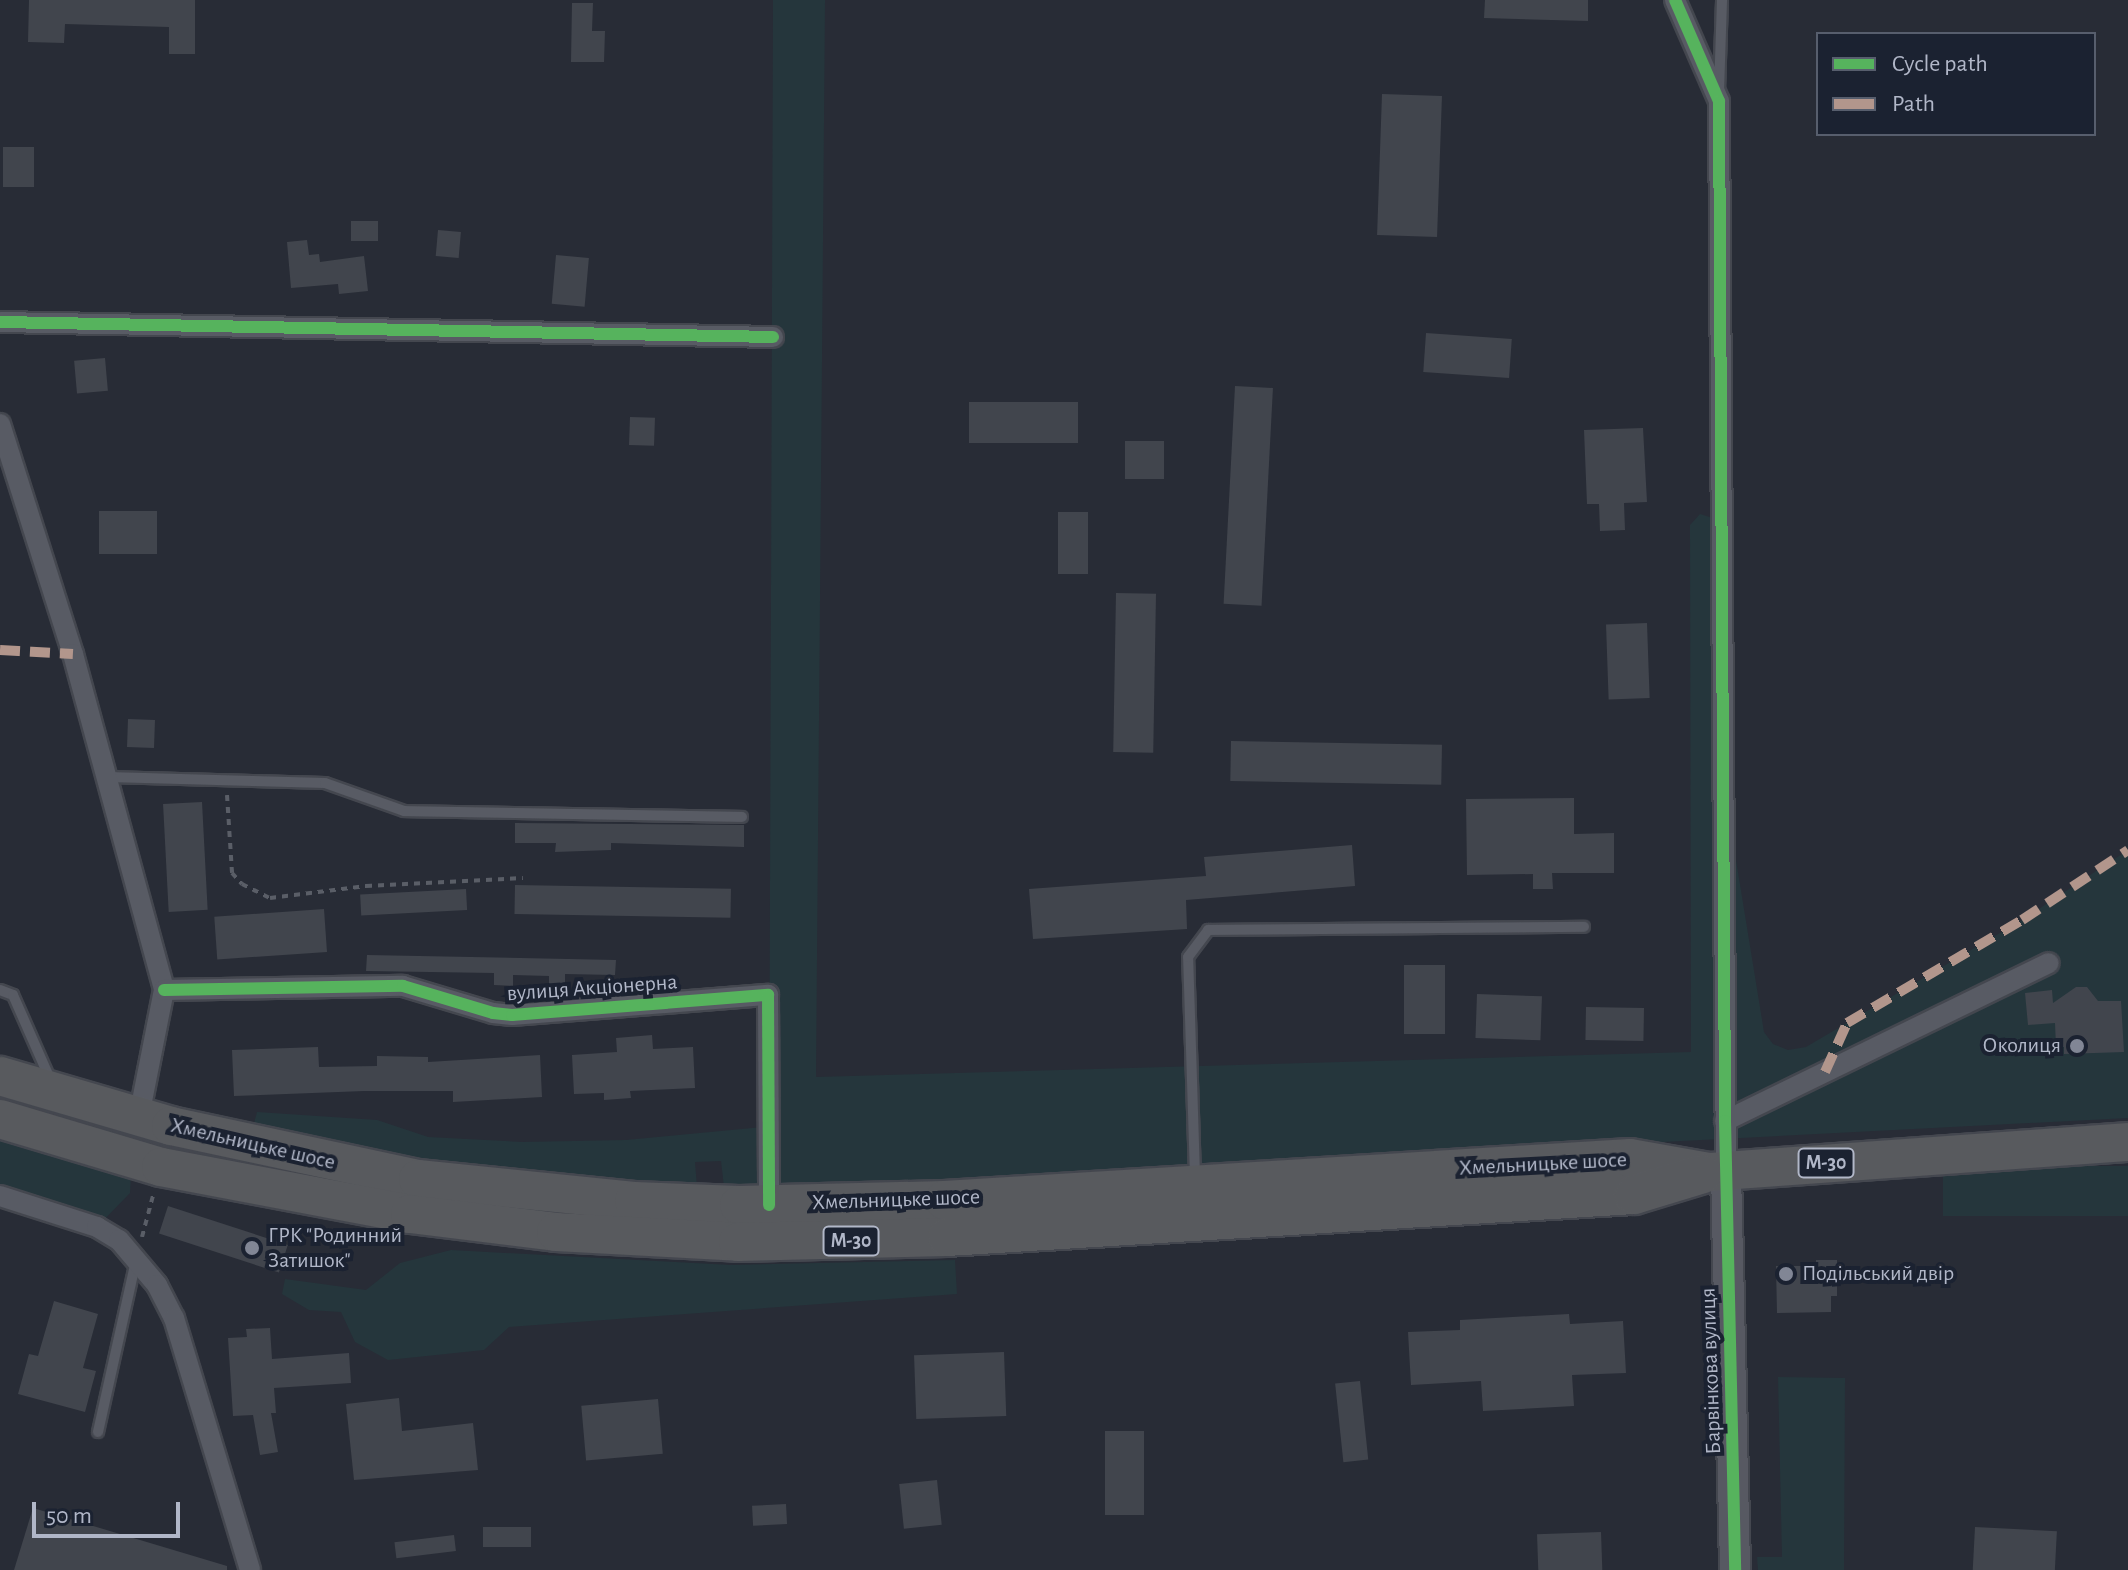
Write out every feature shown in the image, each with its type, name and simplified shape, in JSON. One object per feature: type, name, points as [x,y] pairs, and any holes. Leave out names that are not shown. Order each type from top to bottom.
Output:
[{"type":"highway","name":"Хмельницьке шосе","points":[[0,1076],[139,1116],[360,1169],[432,1181],[634,1201],[769,1205],[944,1200],[1195,1182],[1630,1158],[1718,1171]]},
{"type":"highway","points":[[128,1156],[139,1116]]},
{"type":"highway","name":"Хмельницьке шосе","points":[[0,1119],[161,1167],[346,1203],[486,1225],[632,1238],[738,1242],[947,1237],[1634,1195],[1718,1171]]},
{"type":"highway","name":"М-30","points":[[1718,1171],[2128,1142]]},
{"type":"street","points":[[1675,0],[1719,101],[1725,1121],[1718,1171]]},
{"type":"street","points":[[0,322],[773,337]]},
{"type":"street","points":[[0,424],[108,777],[164,990],[139,1116]]},
{"type":"street","points":[[1725,1121],[2049,963]]},
{"type":"street","name":"вулиця Акціонерна","points":[[164,990],[403,986],[493,1013],[512,1015],[768,995],[769,1205]]},
{"type":"street","name":"Барвінкова вулиця","points":[[1718,1171],[1735,1570]]},
{"type":"street","points":[[0,1196],[97,1227],[119,1240],[157,1285],[174,1318],[250,1570]]},
{"type":"lane","points":[[1719,101],[1722,0]]},
{"type":"lane","points":[[108,777],[325,783],[404,811],[742,817]]},
{"type":"lane","points":[[1195,1182],[1188,957],[1208,930],[1584,927]]},
{"type":"lane","points":[[0,990],[13,995],[56,1094]]},
{"type":"lane","points":[[98,1432],[137,1259]]},
{"type":"path","points":[[226,781],[232,873],[242,884],[270,898],[366,886],[523,878]]},
{"type":"path","points":[[148,1214],[156,1185]]},
{"type":"shaded area","points":[[773,0],[825,0],[816,1077],[1691,1052],[1690,525],[1700,514],[1722,521],[1723,780],[1764,1032],[1773,1044],[1788,1050],[1806,1047],[2022,920],[2128,850],[2128,1118],[769,1188]]},
{"type":"shaded area","points":[[257,1112],[377,1120],[428,1137],[522,1142],[626,1140],[763,1127],[763,1188],[724,1187],[721,1161],[695,1162],[697,1187],[642,1185],[414,1164],[253,1127]]},
{"type":"shaded area","points":[[0,1132],[131,1174],[130,1193],[97,1227],[0,1196]]},
{"type":"shaded area","points":[[1943,1166],[2128,1166],[2128,1216],[1943,1216]]},
{"type":"shaded area","points":[[451,1250],[731,1265],[955,1260],[957,1294],[509,1327],[484,1350],[388,1360],[355,1342],[341,1312],[309,1310],[282,1294],[285,1279],[366,1290],[400,1263]]},
{"type":"shaded area","points":[[1778,1377],[1845,1378],[1844,1570],[1758,1570],[1757,1557],[1782,1557]]},
{"type":"building","points":[[29,0],[195,0],[195,54],[169,54],[169,27],[65,24],[64,43],[28,42]]},
{"type":"building","points":[[1485,0],[1588,0],[1588,21],[1484,18]]},
{"type":"building","points":[[572,3],[593,3],[592,31],[605,31],[604,62],[571,62]]},
{"type":"building","points":[[1382,94],[1442,96],[1437,237],[1377,235]]},
{"type":"building","points":[[3,147],[34,147],[34,187],[3,187]]},
{"type":"building","points":[[351,221],[378,221],[378,241],[351,241]]},
{"type":"building","points":[[438,230],[461,232],[459,258],[436,256]]},
{"type":"building","points":[[307,240],[309,255],[319,254],[320,262],[364,256],[368,291],[339,294],[338,284],[291,288],[287,242]]},
{"type":"building","points":[[556,255],[589,258],[585,307],[552,304]]},
{"type":"building","points":[[1426,333],[1512,339],[1509,378],[1423,372]]},
{"type":"building","points":[[105,358],[108,391],[77,394],[74,361]]},
{"type":"building","points":[[1235,386],[1273,388],[1262,606],[1224,604]]},
{"type":"building","points":[[969,402],[1078,402],[1078,443],[969,443]]},
{"type":"building","points":[[630,417],[655,418],[654,446],[629,445]]},
{"type":"building","points":[[1643,428],[1647,502],[1624,503],[1625,530],[1600,531],[1599,504],[1587,504],[1584,430]]},
{"type":"building","points":[[1125,441],[1164,441],[1164,479],[1125,479]]},
{"type":"building","points":[[99,511],[157,511],[157,554],[99,554]]},
{"type":"building","points":[[1058,512],[1088,512],[1088,574],[1058,574]]},
{"type":"building","points":[[1116,593],[1156,594],[1153,753],[1113,752]]},
{"type":"building","points":[[1647,623],[1650,698],[1609,699],[1606,624]]},
{"type":"building","points":[[128,719],[155,720],[154,748],[127,747]]},
{"type":"building","points":[[1231,741],[1442,745],[1441,785],[1230,781]]},
{"type":"building","points":[[1574,798],[1574,834],[1614,833],[1614,873],[1552,873],[1553,889],[1533,889],[1533,874],[1467,875],[1466,799]]},
{"type":"building","points":[[202,802],[208,910],[169,912],[163,804]]},
{"type":"building","points":[[515,823],[744,825],[744,847],[611,843],[611,850],[555,852],[556,843],[515,843]]},
{"type":"building","points":[[1352,845],[1355,886],[1186,900],[1187,929],[1033,939],[1029,889],[1206,876],[1204,857]]},
{"type":"building","points":[[515,885],[731,889],[730,918],[514,914]]},
{"type":"building","points":[[466,889],[467,910],[361,916],[360,895]]},
{"type":"building","points":[[324,909],[327,952],[217,960],[214,917]]},
{"type":"building","points":[[367,955],[616,960],[615,975],[565,974],[565,986],[549,985],[549,976],[513,975],[513,986],[494,985],[494,973],[366,971]]},
{"type":"building","points":[[1404,965],[1445,965],[1445,1034],[1404,1034]]},
{"type":"building","points":[[2076,987],[2087,987],[2098,1001],[2121,1001],[2124,1052],[2064,1054],[2064,1047],[2056,1047],[2055,1023],[2028,1025],[2025,993],[2052,990],[2053,1003]]},
{"type":"building","points":[[1477,994],[1542,996],[1540,1040],[1475,1038]]},
{"type":"building","points":[[1586,1007],[1644,1008],[1643,1041],[1585,1040]]},
{"type":"building","points":[[652,1035],[653,1049],[693,1047],[695,1088],[630,1091],[631,1098],[604,1100],[604,1093],[574,1094],[572,1055],[617,1052],[616,1038]]},
{"type":"building","points":[[318,1047],[319,1067],[377,1066],[377,1056],[428,1057],[428,1062],[540,1055],[542,1097],[453,1102],[453,1091],[234,1096],[232,1050]]},
{"type":"building","points":[[168,1206],[288,1245],[279,1273],[159,1234]]},
{"type":"building","points":[[1816,1260],[1837,1260],[1837,1296],[1831,1296],[1831,1312],[1777,1313],[1776,1266],[1816,1266]]},
{"type":"building","points":[[54,1301],[98,1314],[83,1368],[96,1371],[85,1412],[18,1394],[29,1354],[38,1356]]},
{"type":"building","points":[[1569,1314],[1570,1324],[1623,1321],[1626,1373],[1572,1375],[1574,1406],[1483,1411],[1481,1381],[1411,1385],[1408,1332],[1460,1330],[1460,1320]]},
{"type":"building","points":[[270,1328],[272,1359],[349,1353],[351,1383],[274,1388],[276,1413],[271,1413],[278,1452],[260,1455],[253,1415],[233,1416],[228,1338],[247,1337],[246,1329]]},
{"type":"building","points":[[1004,1352],[1006,1416],[916,1419],[914,1355]]},
{"type":"building","points":[[1360,1381],[1368,1460],[1343,1462],[1335,1384]]},
{"type":"building","points":[[399,1398],[402,1431],[473,1423],[478,1470],[354,1480],[346,1404]]},
{"type":"building","points":[[658,1399],[663,1454],[586,1461],[581,1406]]},
{"type":"building","points":[[1105,1431],[1144,1431],[1144,1515],[1105,1515]]},
{"type":"building","points":[[937,1480],[942,1525],[904,1529],[899,1484]]},
{"type":"building","points":[[786,1504],[787,1524],[753,1526],[752,1506]]},
{"type":"building","points":[[33,1508],[227,1566],[227,1570],[14,1570]]},
{"type":"building","points":[[483,1527],[531,1527],[531,1547],[483,1547]]},
{"type":"building","points":[[1975,1527],[2057,1531],[2055,1570],[1973,1570]]},
{"type":"building","points":[[1601,1532],[1602,1570],[1538,1570],[1537,1534]]},
{"type":"building","points":[[454,1535],[456,1551],[396,1558],[394,1542]]},
{"type":"marked path","points":[[0,650],[73,654]]},
{"type":"marked path","points":[[1825,1072],[1847,1023],[2022,920],[2128,850]]},
{"type":"cycle path","points":[[1675,0],[1719,101],[1725,1121],[1735,1570]]},
{"type":"cycle path","points":[[0,322],[773,337]]},
{"type":"cycle path","points":[[164,990],[403,986],[493,1013],[512,1015],[768,995],[769,1205]]},
{"type":"place","name":"Околиця","points":[[2077,1046]]},
{"type":"place","name":"ГРК \"Родинний Затишок\"","points":[[252,1248]]},
{"type":"place","name":"Подільський двір","points":[[1786,1274]]}]
